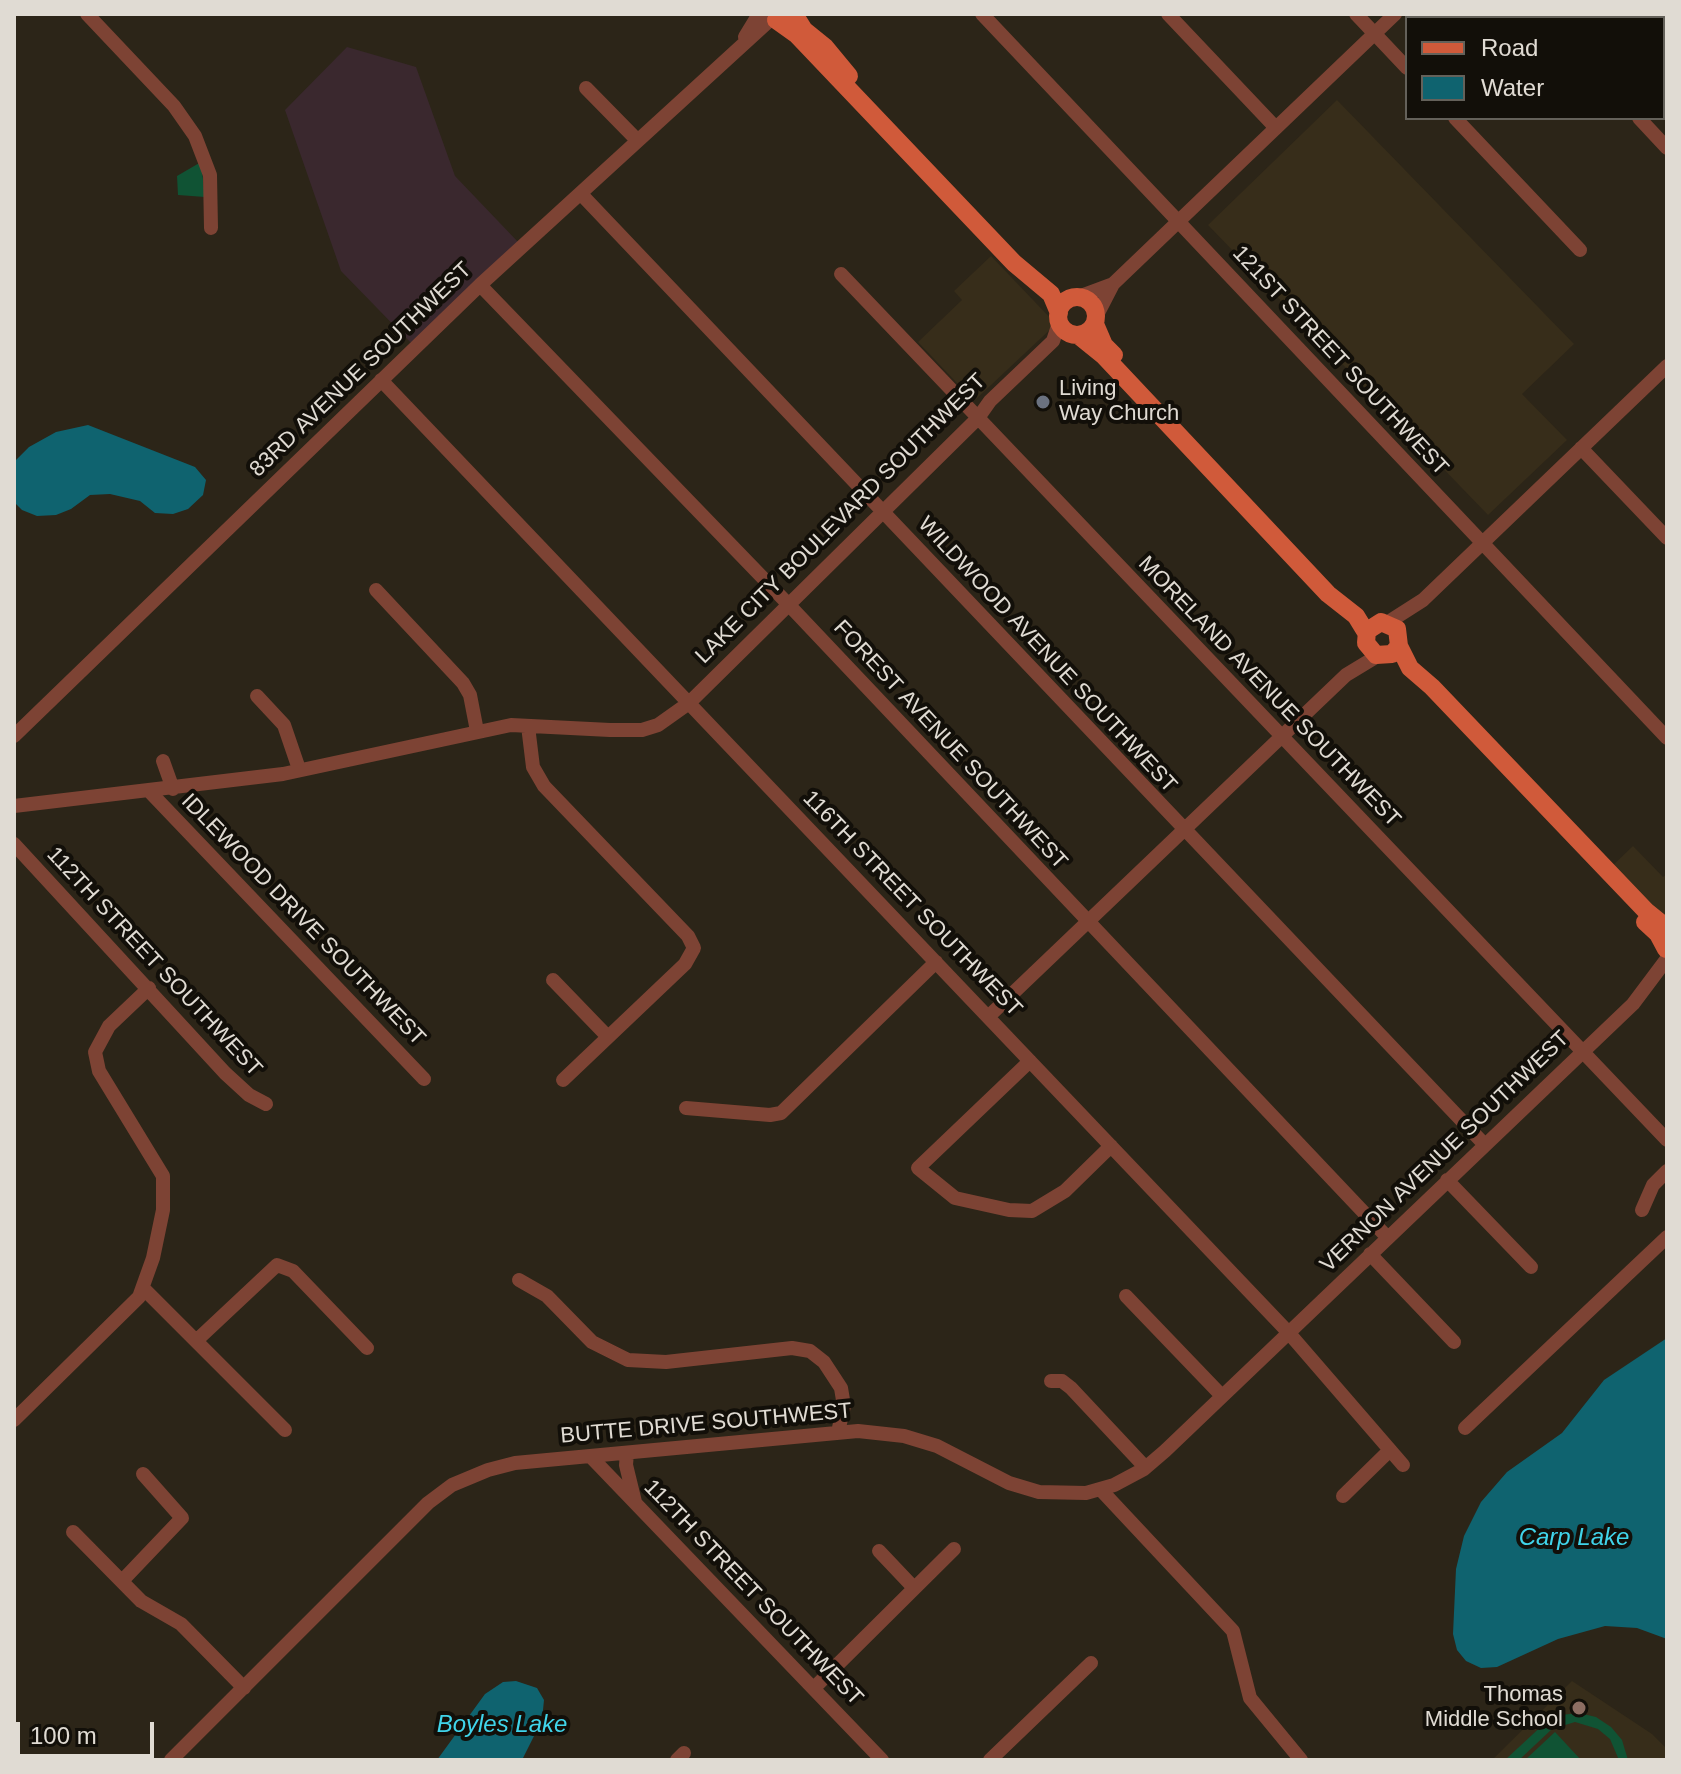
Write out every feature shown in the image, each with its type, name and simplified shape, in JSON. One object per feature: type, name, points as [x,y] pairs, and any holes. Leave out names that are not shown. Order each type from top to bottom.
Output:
[{"type":"main road","points":[[775,16],[825,47],[1035,270],[1075,297],[1089,301],[1104,345],[1347,597],[1377,639],[1392,654],[1400,643]]},
{"type":"main road","points":[[775,16],[797,35],[1014,263],[1051,294],[1064,329],[1104,356],[1328,594],[1356,616],[1414,682],[1634,915],[1653,927],[1666,948],[1667,961]]},
{"type":"main road","points":[[1064,329],[1062,305],[1075,297]]},
{"type":"main road","points":[[1064,329],[1087,333],[1096,319]]},
{"type":"main road","points":[[1377,639],[1397,629],[1410,668],[1443,697],[1646,911],[1667,928]]},
{"type":"street","points":[[87,14],[174,106],[195,136],[210,175],[211,228]]},
{"type":"street","name":"121ST STREET SOUTHWEST","points":[[982,14],[1667,738]]},
{"type":"street","points":[[1168,14],[1276,128]]},
{"type":"street","points":[[1356,14],[1405,66]]},
{"type":"street","points":[[1096,319],[1113,284],[1395,14]]},
{"type":"street","name":"83RD AVENUE SOUTHWEST","points":[[14,736],[480,285],[744,41],[775,16]]},
{"type":"street","points":[[586,88],[637,140]]},
{"type":"street","points":[[1457,120],[1580,250]]},
{"type":"street","points":[[1641,120],[1667,148]]},
{"type":"street","name":"WILDWOOD AVENUE SOUTHWEST","points":[[581,194],[1182,831],[1484,1144]]},
{"type":"street","name":"MORELAND AVENUE SOUTHWEST","points":[[841,274],[1667,1140]]},
{"type":"street","points":[[1075,297],[1113,284]]},
{"type":"street","name":"FOREST AVENUE SOUTHWEST","points":[[480,285],[789,605],[1387,1237]]},
{"type":"street","name":"LAKE CITY BOULEVARD SOUTHWEST","points":[[528,726],[642,730],[658,725],[689,703],[1064,329]]},
{"type":"street","points":[[988,1017],[1346,675],[1377,639],[1423,600],[1667,366]]},
{"type":"street","name":"116TH STREET SOUTHWEST","points":[[381,380],[1288,1332],[1368,1420],[1389,1451],[1403,1465]]},
{"type":"street","points":[[1581,448],[1667,538]]},
{"type":"street","points":[[376,590],[463,683],[470,695],[477,731]]},
{"type":"street","points":[[1400,643],[1423,600]]},
{"type":"street","points":[[257,696],[284,725],[299,769]]},
{"type":"street","points":[[14,806],[150,792],[299,769],[477,731],[528,726],[533,767],[544,786],[688,936],[694,948],[685,964],[563,1080]]},
{"type":"street","points":[[163,761],[173,787]]},
{"type":"street","name":"IDLEWOOD DRIVE SOUTHWEST","points":[[150,792],[424,1079]]},
{"type":"street","name":"112TH STREET SOUTHWEST","points":[[14,844],[225,1073],[249,1095],[266,1104]]},
{"type":"street","name":"VERNON AVENUE SOUTHWEST","points":[[1633,1004],[1667,961]]},
{"type":"street","points":[[686,1108],[761,1115],[781,1113],[936,962]]},
{"type":"street","name":"VERNON AVENUE SOUTHWEST","points":[[1288,1332],[1633,1004],[1667,978]]},
{"type":"street","points":[[553,980],[608,1037]]},
{"type":"street","points":[[14,1420],[139,1297],[143,1288],[163,1210],[164,1184],[159,1168],[99,1071],[95,1052],[109,1026],[149,988]]},
{"type":"street","points":[[1030,1061],[918,1168],[955,1198],[1009,1210],[1032,1211],[1065,1191],[1111,1146]]},
{"type":"street","points":[[1642,1210],[1653,1185],[1667,1171]]},
{"type":"street","points":[[1447,1180],[1531,1267]]},
{"type":"street","points":[[1465,1428],[1667,1237]]},
{"type":"street","points":[[1370,1254],[1454,1342]]},
{"type":"street","points":[[197,1340],[267,1271],[281,1265],[293,1271],[367,1348]]},
{"type":"street","points":[[519,1280],[547,1296],[592,1342],[628,1360],[666,1362],[792,1348],[810,1351],[824,1362],[841,1388],[844,1406],[838,1432]]},
{"type":"street","points":[[143,1288],[285,1430]]},
{"type":"street","points":[[1126,1296],[1222,1396]]},
{"type":"street","name":"BUTTE DRIVE SOUTHWEST","points":[[171,1760],[403,1526],[441,1492],[476,1474],[515,1463],[838,1432],[888,1433],[954,1452],[1009,1483],[1039,1492],[1101,1490],[1145,1467],[1288,1332]]},
{"type":"street","points":[[1051,1381],[1062,1381],[1071,1388],[1145,1467]]},
{"type":"street","points":[[1343,1496],[1389,1451]]},
{"type":"street","points":[[627,1453],[626,1465],[635,1502]]},
{"type":"street","name":"112TH STREET SOUTHWEST","points":[[591,1457],[814,1688],[875,1758]]},
{"type":"street","points":[[122,1581],[181,1521],[179,1511],[143,1474]]},
{"type":"street","points":[[1101,1490],[1233,1631],[1250,1698],[1301,1760]]},
{"type":"street","points":[[73,1532],[147,1605],[181,1624],[244,1688]]},
{"type":"street","points":[[814,1688],[954,1549]]},
{"type":"street","points":[[879,1551],[914,1588]]},
{"type":"street","points":[[990,1760],[1091,1663]]},
{"type":"shaded area","points":[[347,47],[416,67],[455,176],[519,243],[413,345],[341,271],[285,110]]},
{"type":"shaded area","points":[[1337,100],[1574,344],[1522,394],[1567,440],[1488,515],[1208,225]]},
{"type":"shaded area","points":[[991,256],[1056,324],[974,401],[918,342],[962,300],[954,291]]},
{"type":"shaded area","points":[[1633,846],[1663,877],[1667,874],[1667,927],[1610,868]]},
{"type":"shaded area","name":"Thomas Middle School","points":[[1572,1681],[1652,1734],[1667,1749],[1667,1760],[1492,1760]]},
{"type":"green space","points":[[201,162],[205,197],[178,195],[177,176]]},
{"type":"green space","points":[[1579,1713],[1596,1717],[1611,1727],[1622,1740],[1628,1760],[1619,1760],[1610,1739],[1598,1729],[1575,1722],[1552,1729],[1519,1760],[1505,1760],[1546,1722],[1561,1715]]},
{"type":"green space","points":[[1555,1732],[1581,1760],[1525,1760]]},
{"type":"water","points":[[88,425],[195,467],[206,480],[203,495],[188,509],[173,514],[155,513],[140,501],[110,494],[90,495],[71,509],[56,515],[37,516],[22,510],[14,502],[16,460],[29,447],[56,432]]},
{"type":"water","name":"Carp Lake","points":[[1667,1338],[1667,1639],[1637,1628],[1605,1626],[1558,1639],[1497,1667],[1481,1668],[1466,1661],[1457,1650],[1453,1634],[1456,1569],[1464,1536],[1481,1502],[1507,1472],[1562,1433],[1604,1380]]},
{"type":"water","name":"Boyles Lake","points":[[516,1681],[537,1688],[544,1700],[542,1720],[522,1760],[437,1760],[485,1694],[503,1682]]},
{"type":"place","name":"Living Way Church","points":[[1043,402]]},
{"type":"place","name":"Thomas Middle School","points":[[1579,1708]]}]
